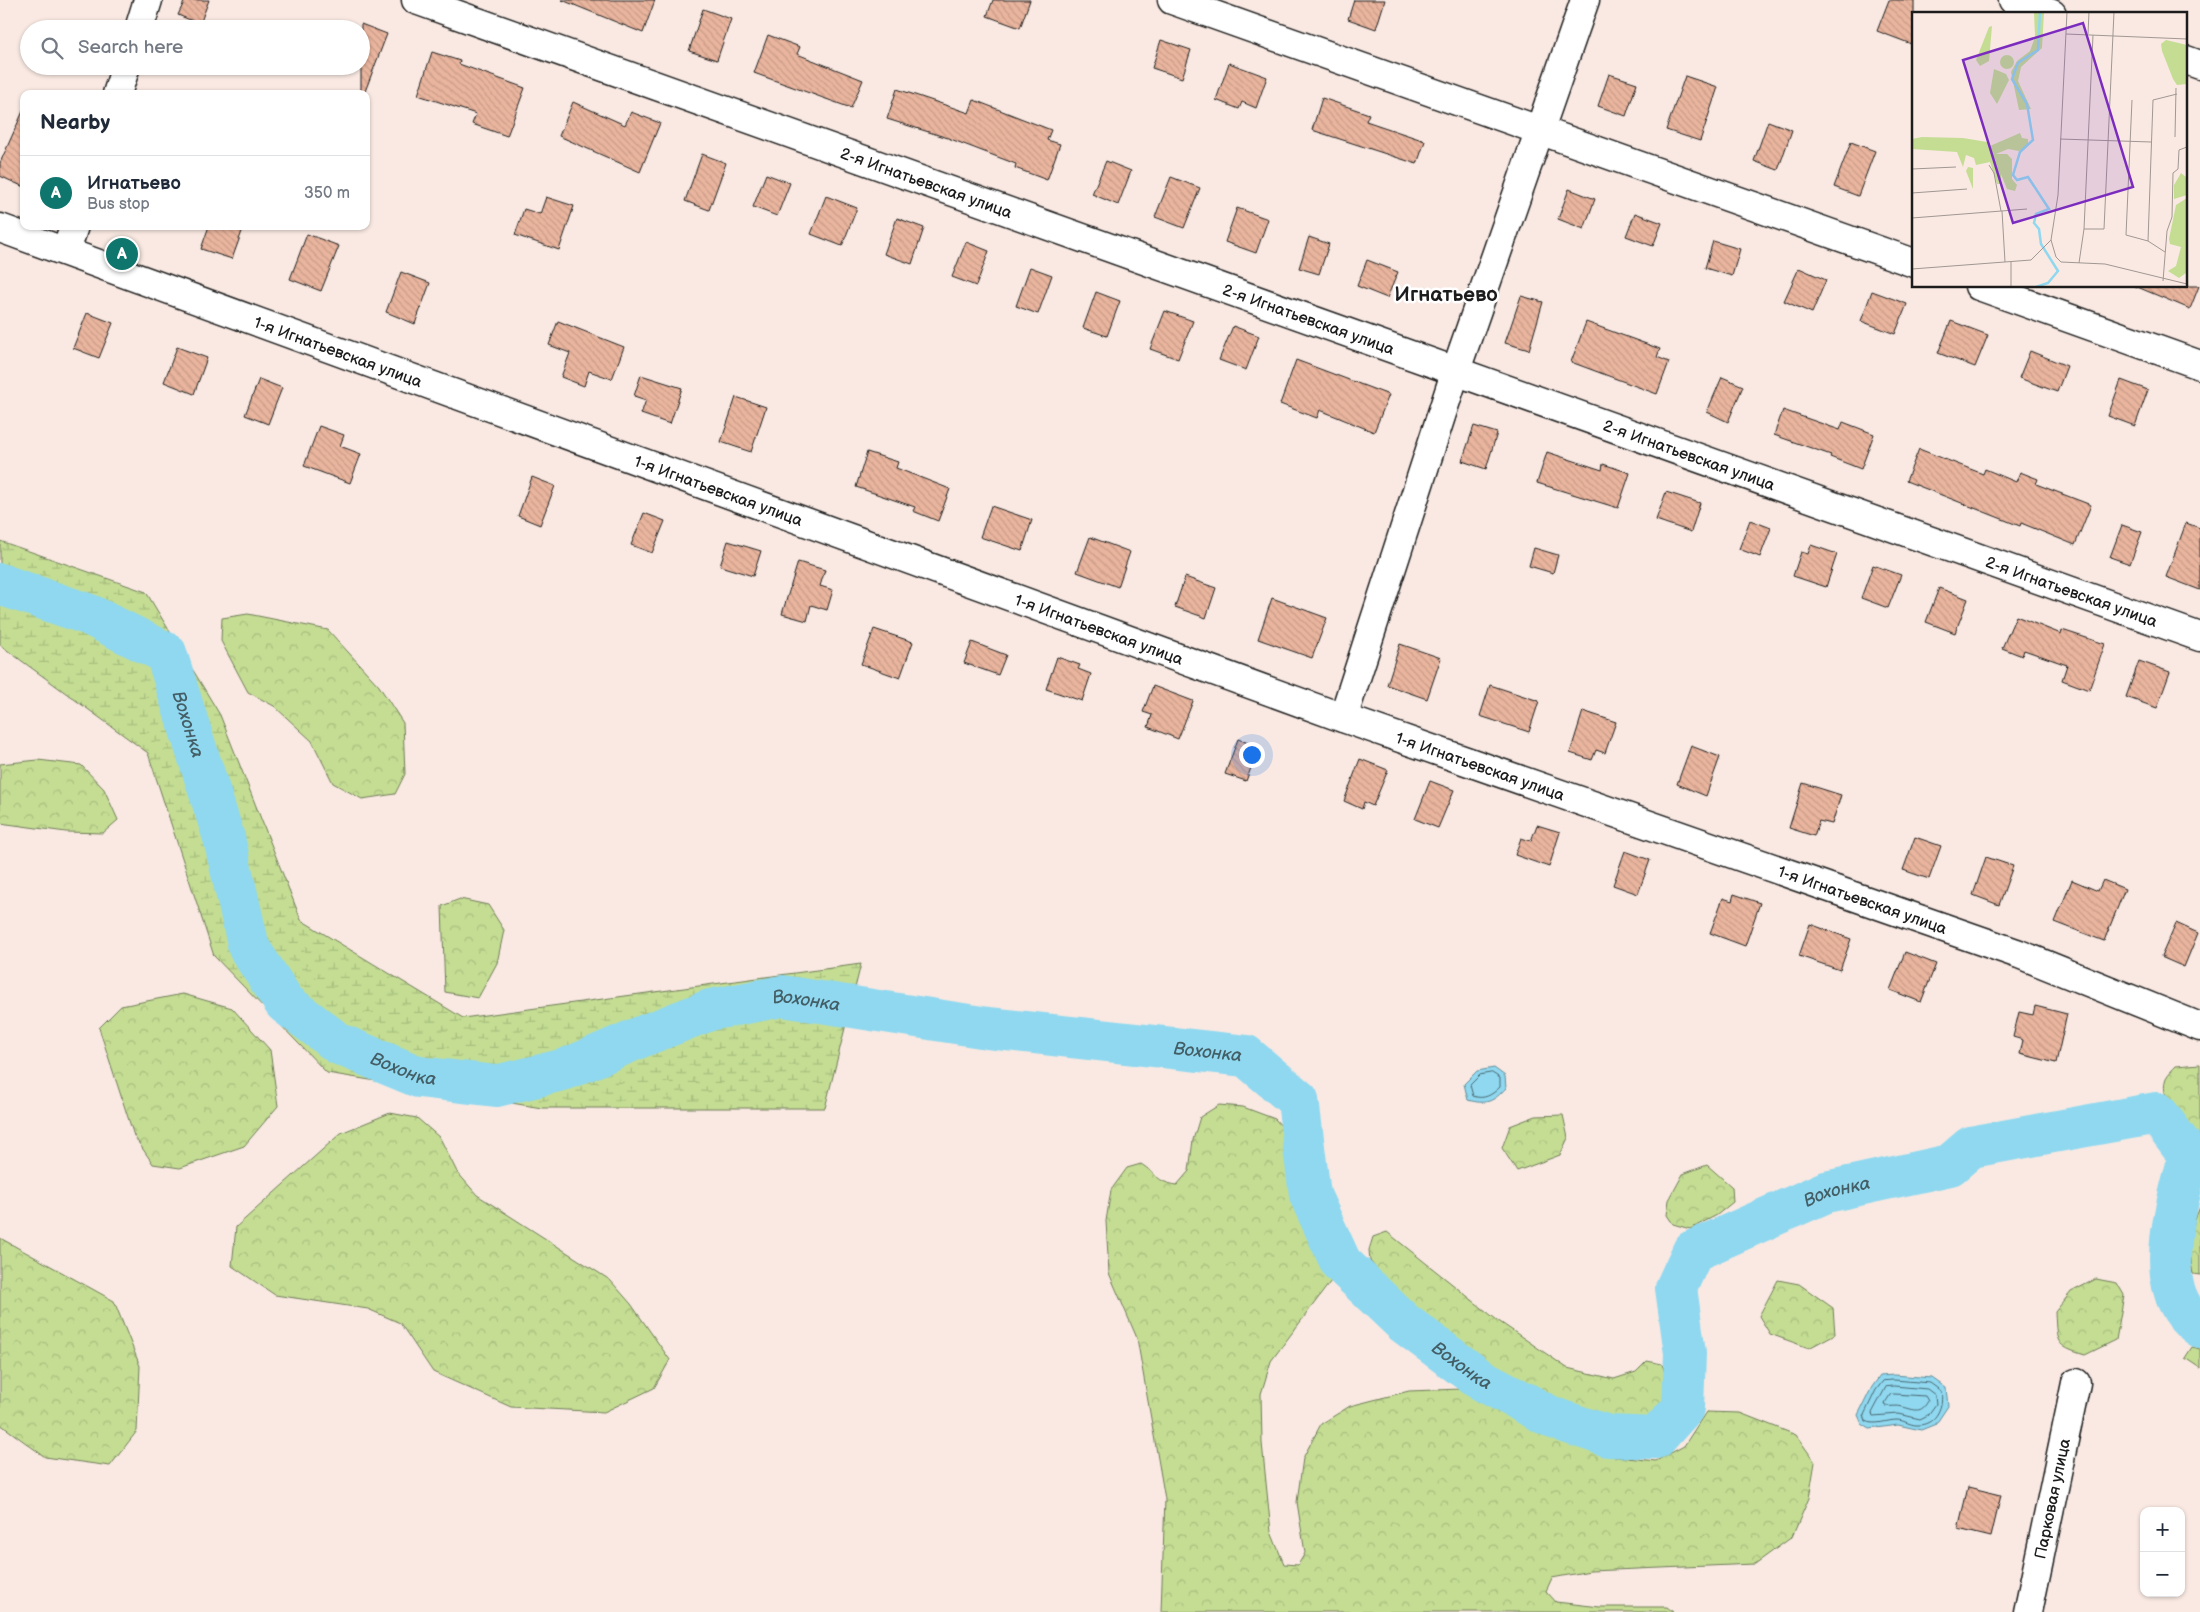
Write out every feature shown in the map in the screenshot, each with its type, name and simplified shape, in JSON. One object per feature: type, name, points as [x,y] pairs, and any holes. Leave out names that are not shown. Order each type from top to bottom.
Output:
[{"type":"street","points":[[141,20],[148,0]]},
{"type":"street","name":"2-я Игнатьевская улица","points":[[416,0],[2200,637]]},
{"type":"street","points":[[1172,0],[1912,262]]},
{"type":"street","points":[[1343,718],[1456,370],[1585,0]]},
{"type":"street","points":[[2013,0],[2046,12]]},
{"type":"street","points":[[2188,61],[2200,65]]},
{"type":"street","points":[[118,90],[123,75]]},
{"type":"street","name":"1-я Игнатьевская улица","points":[[0,228],[70,239],[1343,718],[2019,954],[2200,1027]]},
{"type":"street","points":[[1985,288],[2200,365]]},
{"type":"street","name":"Парковая улица","points":[[2028,1612],[2076,1383]]},
{"type":"green space","points":[[0,541],[146,592],[220,715],[301,920],[463,1018],[861,964],[825,1108],[542,1108],[327,1073],[214,956],[148,753],[0,645]]},
{"type":"green space","points":[[248,614],[328,630],[379,686],[403,723],[405,774],[395,794],[362,799],[333,783],[312,741],[274,706],[248,692],[221,641],[222,618]]},
{"type":"green space","points":[[38,760],[81,765],[104,789],[118,820],[103,833],[66,832],[0,823],[0,764]]},
{"type":"green space","points":[[460,899],[488,905],[504,930],[497,963],[478,998],[445,992],[442,906]]},
{"type":"green space","points":[[183,994],[232,1008],[270,1050],[278,1106],[244,1146],[180,1168],[153,1164],[134,1136],[99,1028],[121,1006]]},
{"type":"green space","points":[[2200,1064],[2200,1138],[2169,1103],[2164,1087],[2166,1078],[2176,1066]]},
{"type":"green space","points":[[1219,1105],[1243,1107],[1275,1119],[1290,1136],[1305,1228],[1337,1273],[1271,1361],[1261,1394],[1262,1443],[1271,1532],[1284,1564],[1298,1565],[1305,1553],[1297,1502],[1303,1458],[1321,1424],[1350,1406],[1409,1391],[1461,1389],[1608,1456],[1656,1461],[1684,1446],[1706,1412],[1740,1413],[1796,1435],[1815,1462],[1809,1498],[1792,1537],[1755,1564],[1590,1571],[1552,1578],[1546,1591],[1556,1602],[1600,1607],[1667,1607],[1673,1612],[1161,1612],[1165,1499],[1137,1338],[1109,1273],[1106,1221],[1111,1190],[1127,1168],[1141,1164],[1161,1180],[1177,1185],[1189,1171],[1193,1140],[1200,1117]]},
{"type":"green space","points":[[390,1113],[417,1118],[440,1138],[457,1172],[477,1195],[610,1280],[631,1304],[670,1360],[654,1388],[604,1412],[511,1407],[433,1372],[400,1323],[368,1309],[275,1295],[232,1266],[236,1227],[341,1133]]},
{"type":"green space","points":[[1563,1115],[1568,1138],[1560,1155],[1517,1171],[1502,1148],[1510,1126],[1536,1116]]},
{"type":"green space","points":[[1707,1165],[1732,1187],[1733,1202],[1717,1215],[1690,1229],[1673,1224],[1667,1215],[1669,1200],[1683,1174]]},
{"type":"green space","points":[[2200,1207],[2200,1275],[2193,1274],[2190,1248],[2192,1232]]},
{"type":"green space","points":[[1387,1232],[1497,1320],[1567,1368],[1614,1379],[1636,1372],[1647,1361],[1662,1364],[1668,1382],[1670,1399],[1652,1417],[1618,1421],[1569,1408],[1481,1361],[1391,1287],[1370,1261],[1369,1250],[1373,1237]]},
{"type":"green space","points":[[0,1238],[114,1301],[140,1366],[137,1431],[110,1466],[45,1457],[0,1424]]},
{"type":"green space","points":[[2096,1279],[2117,1283],[2124,1295],[2116,1340],[2085,1355],[2068,1349],[2059,1341],[2055,1312],[2071,1292]]},
{"type":"green space","points":[[1778,1280],[1799,1284],[1833,1308],[1835,1334],[1809,1348],[1770,1334],[1759,1316]]},
{"type":"green space","points":[[2192,1347],[2200,1349],[2200,1368],[2185,1358]]},
{"type":"water","points":[[1494,1068],[1505,1076],[1506,1088],[1489,1101],[1468,1100],[1464,1084],[1477,1071]]},
{"type":"water","points":[[1894,1375],[1932,1378],[1946,1388],[1948,1406],[1936,1424],[1921,1430],[1898,1425],[1870,1429],[1862,1424],[1858,1415],[1872,1387],[1880,1376]]},
{"type":"building","points":[[185,0],[209,0],[202,20],[190,20],[178,15]]},
{"type":"building","points":[[562,0],[655,0],[643,33]]},
{"type":"building","points":[[993,0],[1030,0],[1020,28],[987,16]]},
{"type":"building","points":[[1354,0],[1385,0],[1376,29],[1348,19]]},
{"type":"building","points":[[1889,0],[1914,0],[1912,44],[1877,31]]},
{"type":"building","points":[[703,9],[731,19],[717,60],[689,51]]},
{"type":"building","points":[[370,27],[387,34],[366,90],[361,90],[361,75],[370,75]]},
{"type":"building","points":[[768,35],[800,47],[797,54],[863,80],[851,108],[754,73]]},
{"type":"building","points":[[1161,40],[1191,50],[1182,78],[1152,68]]},
{"type":"building","points":[[432,52],[460,61],[459,64],[525,88],[507,136],[472,124],[476,114],[418,95]]},
{"type":"building","points":[[1229,63],[1267,77],[1256,108],[1242,102],[1239,109],[1216,100]]},
{"type":"building","points":[[1609,74],[1637,83],[1626,116],[1598,106]]},
{"type":"building","points":[[1685,76],[1718,87],[1700,141],[1666,130]]},
{"type":"building","points":[[897,89],[969,113],[974,100],[1051,130],[1047,140],[1060,144],[1047,180],[1015,168],[1016,164],[948,138],[887,119]]},
{"type":"building","points":[[1322,98],[1369,114],[1366,121],[1425,141],[1417,164],[1312,130]]},
{"type":"building","points":[[573,102],[625,125],[631,112],[660,123],[640,172],[559,136]]},
{"type":"building","points":[[20,118],[20,185],[0,176],[0,163]]},
{"type":"building","points":[[1768,121],[1792,130],[1778,170],[1754,161]]},
{"type":"building","points":[[1851,142],[1875,151],[1858,196],[1834,187]]},
{"type":"building","points":[[702,154],[726,163],[709,210],[685,201]]},
{"type":"building","points":[[1106,161],[1131,171],[1118,205],[1092,194]]},
{"type":"building","points":[[766,174],[790,183],[777,216],[753,207]]},
{"type":"building","points":[[1171,177],[1200,188],[1184,228],[1155,217]]},
{"type":"building","points":[[1569,189],[1595,199],[1584,229],[1558,219]]},
{"type":"building","points":[[826,196],[857,208],[842,246],[811,234]]},
{"type":"building","points":[[546,197],[574,206],[559,250],[515,235],[524,209],[540,214]]},
{"type":"building","points":[[1237,208],[1268,219],[1256,253],[1225,242]]},
{"type":"building","points":[[1635,213],[1662,223],[1653,246],[1626,236]]},
{"type":"building","points":[[897,218],[924,228],[912,264],[884,254]]},
{"type":"building","points":[[208,230],[243,230],[232,259],[201,249]]},
{"type":"building","points":[[307,234],[339,246],[321,291],[290,279]]},
{"type":"building","points":[[1309,237],[1329,244],[1319,274],[1299,268]]},
{"type":"building","points":[[1713,241],[1740,249],[1732,276],[1705,268]]},
{"type":"building","points":[[966,242],[989,251],[976,286],[952,277]]},
{"type":"building","points":[[1367,260],[1398,272],[1387,298],[1357,286]]},
{"type":"building","points":[[1030,267],[1052,275],[1038,314],[1016,306]]},
{"type":"building","points":[[1799,268],[1826,280],[1812,313],[1784,301]]},
{"type":"building","points":[[401,272],[430,283],[415,324],[386,312]]},
{"type":"building","points":[[2188,286],[2199,286],[2190,309],[2140,288],[2188,288]]},
{"type":"building","points":[[1872,291],[1907,304],[1895,334],[1861,321]]},
{"type":"building","points":[[1096,292],[1120,301],[1107,336],[1083,328]]},
{"type":"building","points":[[1521,296],[1543,302],[1529,350],[1505,343]]},
{"type":"building","points":[[1165,311],[1193,321],[1178,359],[1150,349]]},
{"type":"building","points":[[87,313],[113,323],[99,358],[73,348]]},
{"type":"building","points":[[558,321],[624,347],[612,379],[589,371],[584,386],[561,377],[570,353],[549,345]]},
{"type":"building","points":[[1951,321],[1988,335],[1975,367],[1938,353]]},
{"type":"building","points":[[1586,322],[1660,349],[1657,357],[1669,362],[1657,394],[1571,362]]},
{"type":"building","points":[[1233,326],[1259,336],[1246,370],[1219,360]]},
{"type":"building","points":[[177,347],[207,358],[194,394],[164,382]]},
{"type":"building","points":[[2030,351],[2067,366],[2057,392],[2019,378]]},
{"type":"building","points":[[1296,360],[1389,395],[1374,432],[1320,410],[1317,418],[1280,404]]},
{"type":"building","points":[[641,375],[682,388],[670,424],[641,414],[646,400],[634,396]]},
{"type":"building","points":[[1722,377],[1743,386],[1728,422],[1707,412]]},
{"type":"building","points":[[259,379],[282,388],[268,424],[245,415]]},
{"type":"building","points":[[2121,380],[2148,390],[2135,426],[2108,416]]},
{"type":"building","points":[[736,397],[766,407],[751,452],[721,442]]},
{"type":"building","points":[[1783,410],[1840,430],[1843,422],[1874,434],[1861,469],[1830,457],[1831,455],[1774,435]]},
{"type":"building","points":[[319,426],[344,435],[340,446],[361,454],[350,483],[304,466]]},
{"type":"building","points":[[1474,426],[1497,433],[1486,469],[1462,461]]},
{"type":"building","points":[[1919,449],[1983,474],[1985,469],[2016,482],[2020,472],[2038,479],[2036,484],[2091,505],[2075,545],[2021,523],[2020,526],[1906,481]]},
{"type":"building","points":[[867,452],[898,462],[896,468],[950,489],[938,521],[913,511],[915,507],[856,487]]},
{"type":"building","points":[[1547,452],[1602,470],[1603,464],[1630,473],[1618,508],[1537,483]]},
{"type":"building","points":[[532,477],[555,486],[540,525],[518,516]]},
{"type":"building","points":[[1666,492],[1700,503],[1691,532],[1656,520]]},
{"type":"building","points":[[991,506],[1032,520],[1022,551],[980,537]]},
{"type":"building","points":[[644,513],[665,521],[652,553],[631,545]]},
{"type":"building","points":[[1750,520],[1771,528],[1760,557],[1739,549]]},
{"type":"building","points":[[2186,523],[2200,528],[2200,590],[2166,577]]},
{"type":"building","points":[[2122,525],[2142,532],[2130,564],[2110,557]]},
{"type":"building","points":[[1090,537],[1130,552],[1118,587],[1077,572]]},
{"type":"building","points":[[728,541],[761,551],[753,576],[720,566]]},
{"type":"building","points":[[1811,545],[1837,554],[1826,587],[1793,576],[1801,552],[1808,554]]},
{"type":"building","points":[[1534,548],[1558,555],[1553,573],[1529,566]]},
{"type":"building","points":[[798,562],[825,570],[820,586],[833,590],[827,610],[811,605],[807,621],[782,614]]},
{"type":"building","points":[[1873,565],[1901,575],[1888,608],[1861,598]]},
{"type":"building","points":[[1185,577],[1216,588],[1206,618],[1175,607]]},
{"type":"building","points":[[1939,588],[1968,599],[1955,633],[1926,622]]},
{"type":"building","points":[[1272,598],[1327,618],[1312,658],[1258,639]]},
{"type":"building","points":[[2016,616],[2061,634],[2062,630],[2105,644],[2089,690],[2062,680],[2067,665],[2024,650],[2022,656],[2002,648]]},
{"type":"building","points":[[874,629],[913,642],[900,678],[861,664]]},
{"type":"building","points":[[972,642],[1006,655],[998,675],[964,663]]},
{"type":"building","points":[[1400,644],[1441,658],[1427,699],[1387,685]]},
{"type":"building","points":[[1057,657],[1080,665],[1078,669],[1091,674],[1082,701],[1046,689]]},
{"type":"building","points":[[2139,661],[2170,672],[2157,708],[2126,697]]},
{"type":"building","points":[[1490,685],[1539,701],[1529,732],[1480,716]]},
{"type":"building","points":[[1153,686],[1193,701],[1178,739],[1148,727],[1152,715],[1143,712]]},
{"type":"building","points":[[1583,711],[1616,722],[1605,753],[1596,750],[1592,760],[1570,753]]},
{"type":"building","points":[[1238,739],[1259,747],[1246,781],[1225,774]]},
{"type":"building","points":[[1691,746],[1720,757],[1706,796],[1677,784]]},
{"type":"building","points":[[1360,759],[1388,770],[1373,806],[1364,802],[1362,809],[1344,801]]},
{"type":"building","points":[[1430,781],[1454,790],[1438,828],[1415,819]]},
{"type":"building","points":[[1803,783],[1841,795],[1832,824],[1819,821],[1814,836],[1789,828]]},
{"type":"building","points":[[1537,825],[1560,832],[1549,867],[1515,855],[1521,838],[1531,841]]},
{"type":"building","points":[[1915,837],[1941,846],[1929,879],[1903,870]]},
{"type":"building","points":[[1625,851],[1650,860],[1638,894],[1613,885]]},
{"type":"building","points":[[1986,857],[2013,866],[1999,905],[1973,895]]},
{"type":"building","points":[[2072,880],[2098,891],[2103,880],[2125,889],[2104,941],[2055,922]]},
{"type":"building","points":[[1734,894],[1760,903],[1745,946],[1710,933],[1723,898],[1732,901]]},
{"type":"building","points":[[2176,923],[2198,933],[2184,967],[2161,957]]},
{"type":"building","points":[[1810,924],[1851,939],[1840,970],[1799,956]]},
{"type":"building","points":[[1905,952],[1936,964],[1921,1002],[1890,990]]},
{"type":"building","points":[[2035,1006],[2067,1014],[2056,1063],[2020,1054],[2023,1040],[2013,1037],[2019,1012],[2033,1015]]},
{"type":"building","points":[[1968,1487],[2001,1495],[1991,1537],[1958,1529]]},
{"type":"waterway","name":"Вохонка","points":[[0,584],[90,615],[166,653],[224,838],[249,948],[285,1003],[339,1044],[419,1077],[496,1086],[566,1069],[710,1010],[782,996],[988,1028],[1246,1056],[1298,1100],[1310,1195],[1341,1263],[1404,1323],[1478,1378],[1553,1418],[1608,1436],[1656,1438],[1683,1408],[1685,1353],[1676,1288],[1693,1251],[1826,1192],[1950,1165],[1971,1147],[2157,1113],[2189,1156],[2173,1223],[2170,1247],[2171,1270],[2175,1292],[2184,1311],[2200,1327]]},
{"type":"place","name":"Игнатьево","points":[[122,254]]},
{"type":"district","name":"Игнатьево","points":[[1446,294]]}]
